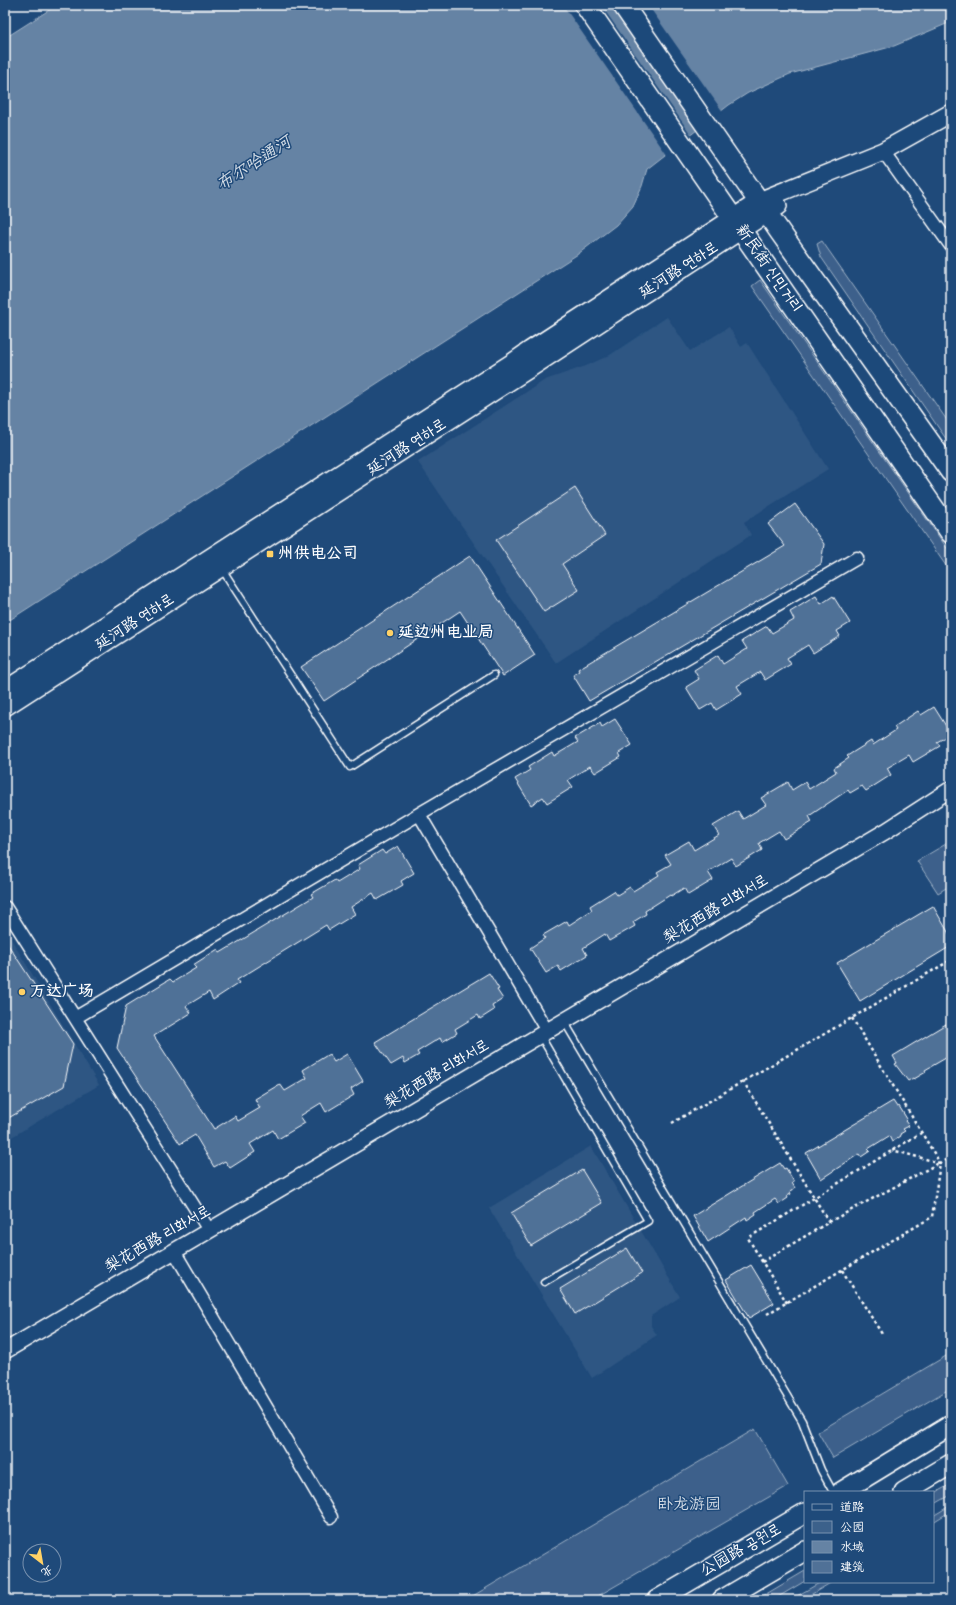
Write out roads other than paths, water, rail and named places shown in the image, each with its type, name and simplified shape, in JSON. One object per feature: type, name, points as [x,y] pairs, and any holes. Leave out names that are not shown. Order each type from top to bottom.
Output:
[{"type":"highway","name":"新民街 신민거리","points":[[585,5],[951,533]]},
{"type":"highway","name":"新民街 신민거리","points":[[623,5],[726,155],[951,472]]},
{"type":"main road","name":"延河路 연하로","points":[[5,707],[221,568],[763,207],[806,183],[884,151],[951,113]]},
{"type":"main road","name":"延河路 연하로","points":[[5,690],[514,362],[536,345],[737,225]]},
{"type":"main road","points":[[843,1491],[951,1425]]},
{"type":"main road","points":[[906,1491],[951,1464]]},
{"type":"main road","name":"公园路 공원로","points":[[657,1600],[804,1514]]},
{"type":"main road","name":"公园路 공원로","points":[[722,1600],[804,1552]]},
{"type":"street","points":[[884,151],[951,246]]},
{"type":"street","points":[[75,1018],[419,814],[858,558]]},
{"type":"street","name":"梨花西路 리화서로","points":[[5,1351],[886,830],[951,789]]},
{"type":"street","name":"梨花西路 리화서로","points":[[886,830],[951,798]]},
{"type":"street","points":[[419,814],[543,1033]]},
{"type":"street","points":[[5,907],[209,1230]]},
{"type":"street","points":[[174,1251],[331,1516]]},
{"type":"lane","points":[[221,568],[350,767],[494,675]]},
{"type":"lane","points":[[564,1021],[802,1421],[821,1470],[832,1491]]},
{"type":"lane","points":[[543,1033],[648,1221],[544,1282]]},
{"type":"water","name":"布尔哈通河","points":[[57,5],[951,5],[951,22],[894,46],[790,74],[748,93],[729,105],[647,169],[642,186],[633,206],[616,225],[578,254],[5,623],[5,38]]},
{"type":"place","name":"州供电公司","points":[[270,554]]},
{"type":"place","name":"延边州电业局","points":[[390,633]]},
{"type":"place","name":"万达广场","points":[[22,992]]},
{"type":"park label","name":"卧龙游园","points":[[689,1505]]}]
